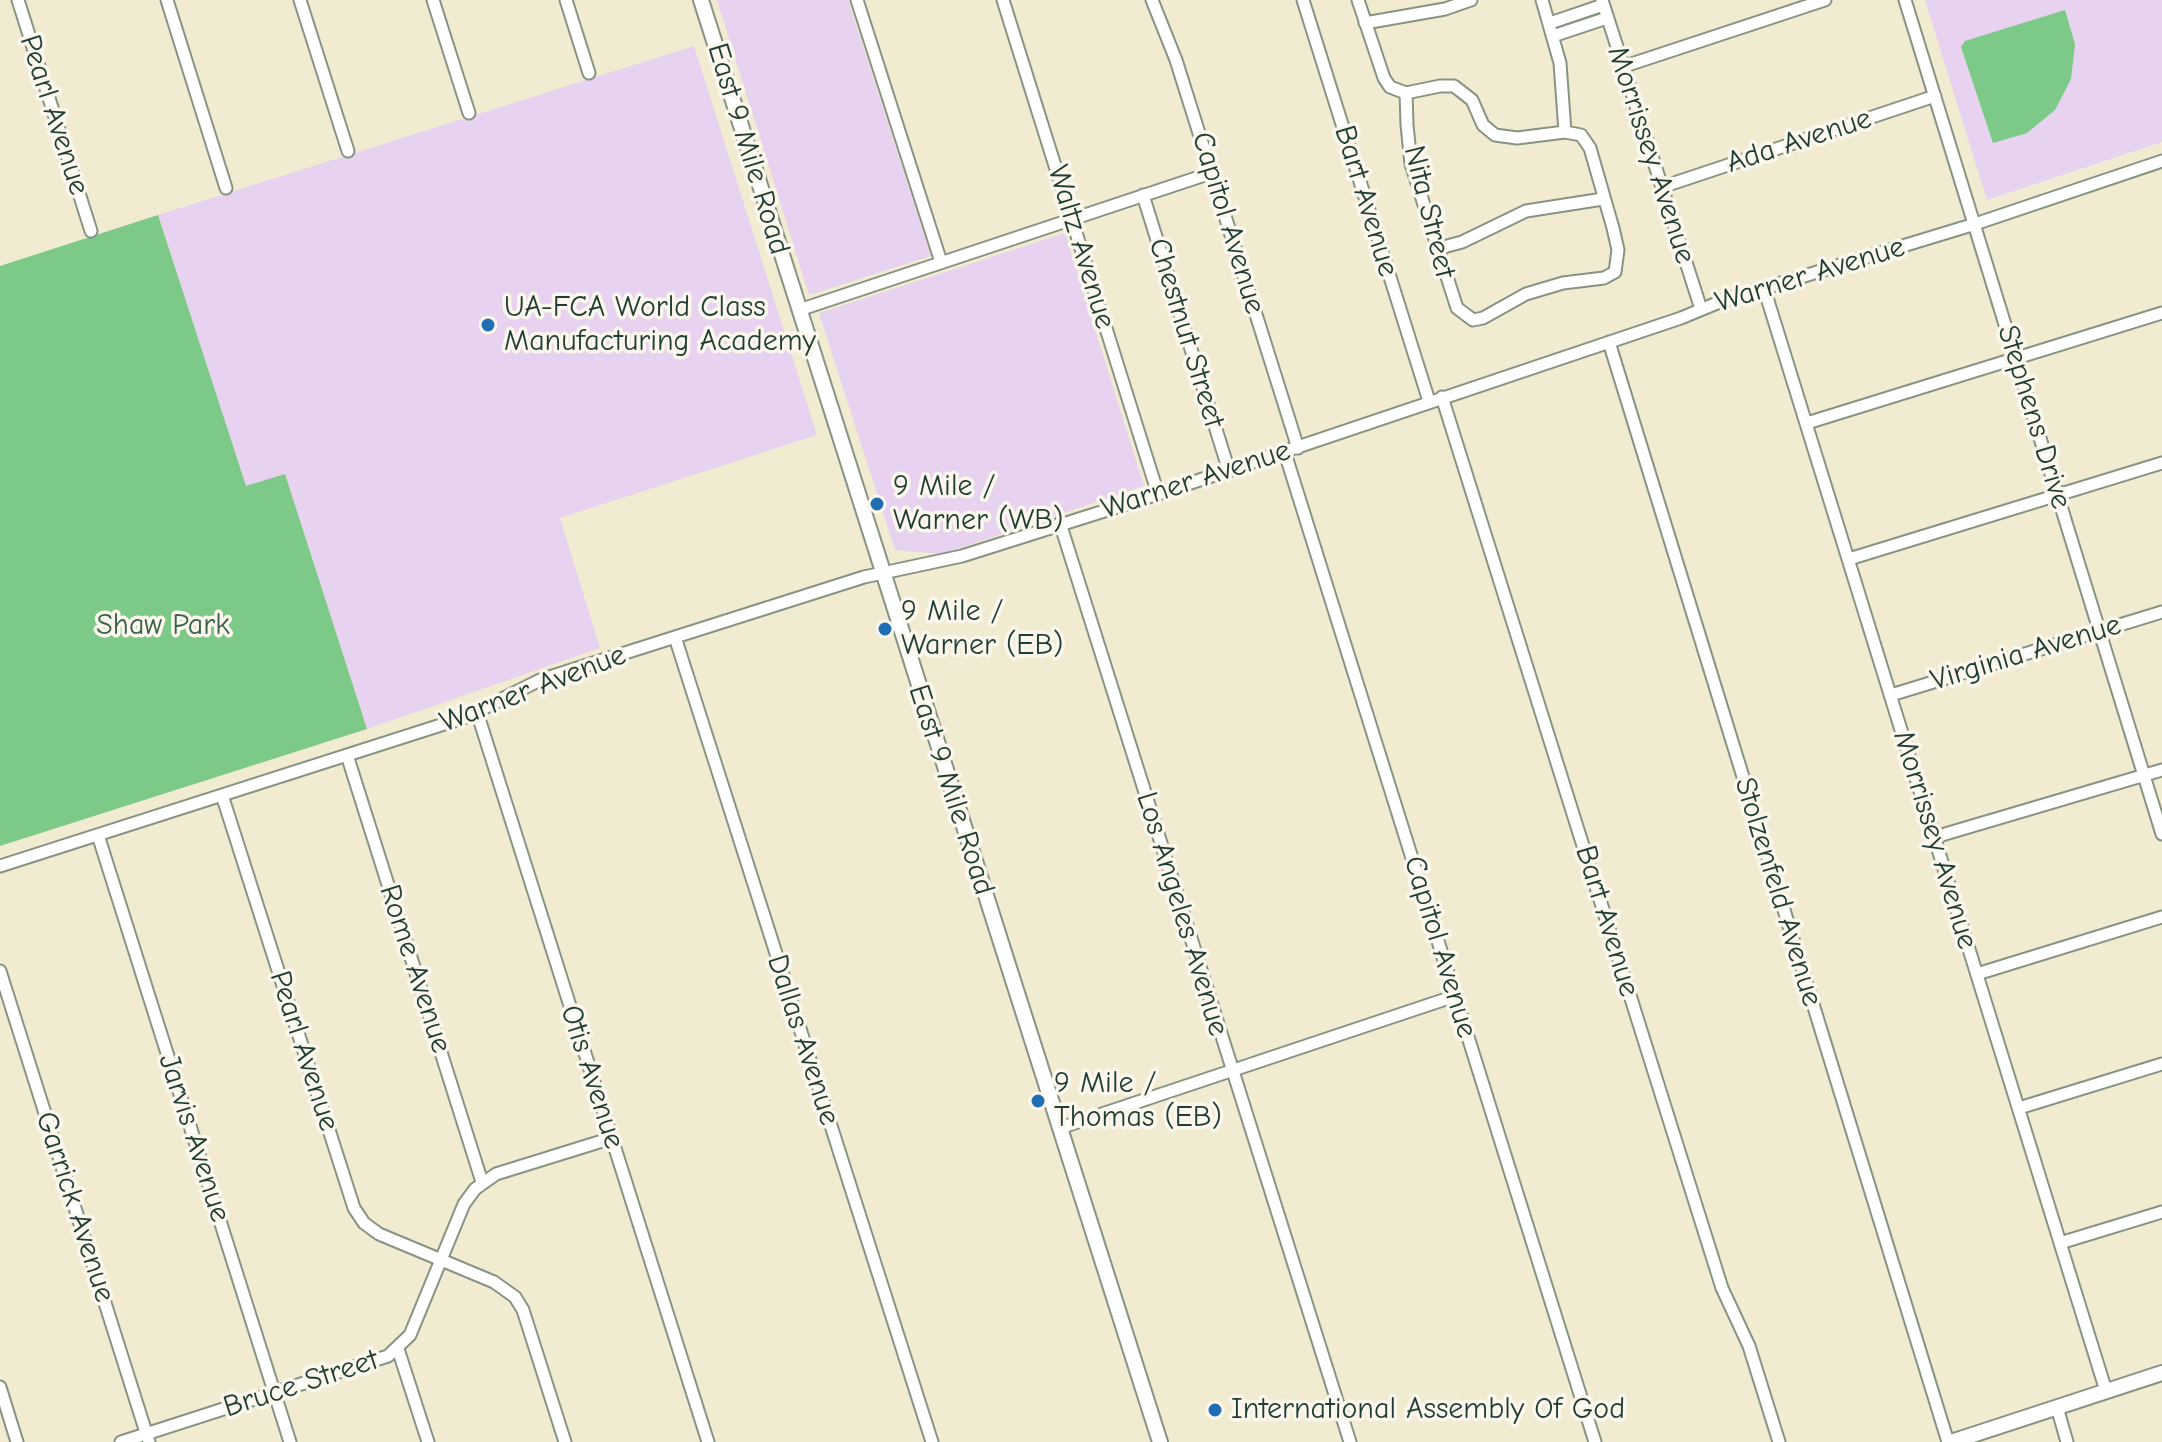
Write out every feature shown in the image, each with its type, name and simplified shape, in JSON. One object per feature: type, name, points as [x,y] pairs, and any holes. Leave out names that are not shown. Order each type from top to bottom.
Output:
[{"type":"main road","name":"East 9 Mile Road","points":[[701,0],[1160,1442]]},
{"type":"main road","points":[[1949,1442],[2162,1373]]},
{"type":"street","name":"Pearl Avenue","points":[[18,0],[91,231]]},
{"type":"street","points":[[167,0],[226,188]]},
{"type":"street","points":[[300,0],[348,151]]},
{"type":"street","points":[[433,0],[469,113]]},
{"type":"street","points":[[566,0],[589,73]]},
{"type":"street","points":[[857,0],[941,262]]},
{"type":"street","name":"Waltz Avenue","points":[[1003,0],[1158,494]]},
{"type":"street","name":"Capitol Avenue","points":[[1152,0],[1176,60],[1298,448]]},
{"type":"street","name":"Bart Avenue","points":[[1303,0],[1429,401]]},
{"type":"street","points":[[1358,0],[1384,78],[1390,87],[1406,93],[1454,86],[1472,100],[1487,130],[1506,138],[1565,132],[1581,135],[1586,140],[1603,199],[1512,215],[1474,236],[1436,249]]},
{"type":"street","points":[[1365,23],[1445,9],[1471,0]]},
{"type":"street","points":[[1542,0],[1560,63],[1565,132]]},
{"type":"street","points":[[1625,66],[1825,0]]},
{"type":"street","name":"Stephens Drive","points":[[1905,0],[2162,834]]},
{"type":"street","points":[[1550,23],[1602,3]]},
{"type":"street","name":"Morrissey Avenue","points":[[1602,3],[1625,66],[1701,309]]},
{"type":"street","points":[[1553,36],[1607,18]]},
{"type":"street","name":"Nita Street","points":[[1406,93],[1411,164],[1452,299],[1463,315],[1473,320],[1492,314],[1526,294],[1563,283],[1604,278],[1615,272],[1618,250],[1603,199]]},
{"type":"street","name":"Ada Avenue","points":[[1662,187],[1935,96]]},
{"type":"street","name":"Warner Avenue","points":[[0,866],[477,712],[540,680],[882,573],[962,556],[1158,494],[1764,288],[1975,224],[2162,161]]},
{"type":"street","points":[[799,310],[1211,173]]},
{"type":"street","name":"Chestnut Street","points":[[1143,195],[1229,471]]},
{"type":"street","name":"Morrissey Avenue","points":[[1764,288],[2106,1391]]},
{"type":"street","points":[[1807,423],[2162,313]]},
{"type":"street","name":"Stolzenfeld Avenue","points":[[1609,342],[1949,1442]]},
{"type":"street","name":"Bart Avenue","points":[[1442,397],[1722,1288],[1749,1346],[1779,1442]]},
{"type":"street","name":"Capitol Avenue","points":[[1285,453],[1595,1442]]},
{"type":"street","points":[[1849,559],[2162,463]]},
{"type":"street","name":"Los Angeles Avenue","points":[[1060,523],[1230,1070],[1350,1442]]},
{"type":"street","name":"Virginia Avenue","points":[[1891,695],[2162,612]]},
{"type":"street","name":"Dallas Avenue","points":[[675,637],[932,1442]]},
{"type":"street","name":"Otis Avenue","points":[[477,712],[708,1442]]},
{"type":"street","name":"Rome Avenue","points":[[347,755],[482,1182]]},
{"type":"street","points":[[1935,837],[2162,770]]},
{"type":"street","name":"Pearl Avenue","points":[[222,795],[354,1208],[364,1223],[379,1234],[441,1260]]},
{"type":"street","name":"Jarvis Avenue","points":[[98,835],[290,1442]]},
{"type":"street","points":[[1977,974],[2162,917]]},
{"type":"street","name":"Garrick Avenue","points":[[0,971],[148,1438]]},
{"type":"street","points":[[1060,1128],[1455,996]]},
{"type":"street","points":[[2019,1108],[2162,1064]]},
{"type":"street","points":[[482,1182],[496,1174],[612,1138]]},
{"type":"street","name":"Bruce Street","points":[[121,1442],[148,1438],[382,1359],[398,1349],[413,1329],[468,1196],[482,1182]]},
{"type":"street","points":[[2060,1243],[2162,1212]]},
{"type":"street","points":[[441,1260],[502,1286],[520,1304],[565,1442]]},
{"type":"street","points":[[398,1349],[428,1442]]},
{"type":"street","points":[[0,1387],[17,1442]]},
{"type":"street","points":[[2057,1407],[2067,1442]]},
{"type":"shaded area","points":[[717,0],[848,0],[931,256],[809,295]]},
{"type":"shaded area","points":[[1925,0],[2162,0],[2162,142],[1987,200]]},
{"type":"shaded area","name":"UA-FCA World Class Manufacturing Academy","points":[[694,46],[817,435],[560,518],[600,648],[367,729],[285,475],[246,487],[158,215]]},
{"type":"shaded area","points":[[1065,233],[1144,486],[942,554],[895,550],[819,313]]},
{"type":"green space","points":[[2065,10],[2075,44],[2071,79],[2055,110],[2027,133],[1993,143],[1961,47],[1965,41]]},
{"type":"green space","name":"Shaw Park","points":[[158,215],[246,486],[285,474],[367,729],[0,846],[0,266]]},
{"type":"place","name":"UA-FCA World Class Manufacturing Academy","points":[[488,325]]},
{"type":"place","name":"9 Mile / Warner (WB)","points":[[877,504]]},
{"type":"place","name":"9 Mile / Warner (EB)","points":[[885,629]]},
{"type":"place","name":"9 Mile / Thomas (EB)","points":[[1038,1101]]},
{"type":"place","name":"International Assembly Of God","points":[[1215,1410]]}]
